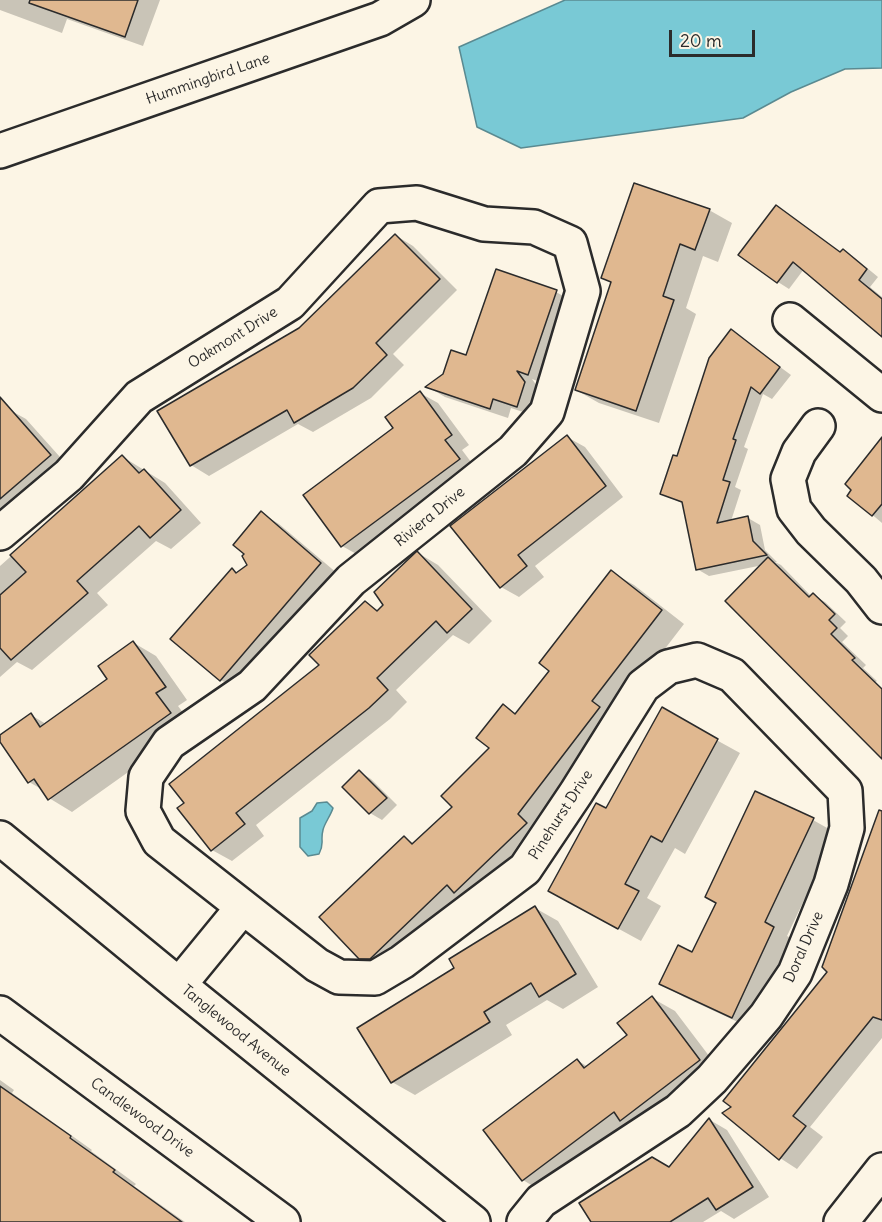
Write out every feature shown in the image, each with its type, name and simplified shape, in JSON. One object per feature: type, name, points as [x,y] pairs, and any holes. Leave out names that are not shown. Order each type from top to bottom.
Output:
[{"type":"street","name":"Hummingbird Lane","points":[[0,151],[380,19],[412,0]]},
{"type":"street","name":"Oakmont Drive","points":[[0,533],[69,475],[139,397],[290,303],[379,206],[417,202],[484,224]]},
{"type":"street","name":"Riviera Drive","points":[[243,907],[159,841],[143,811],[146,777],[169,743],[252,686],[351,580],[513,451],[547,411],[583,291],[570,243],[534,228],[484,224]]},
{"type":"street","points":[[790,320],[882,395]]},
{"type":"street","points":[[818,426],[799,452],[788,479],[794,509],[811,531],[861,580],[882,607]]},
{"type":"street","name":"Pinehurst Drive","points":[[243,907],[317,965],[339,977],[375,978],[402,962],[525,869],[643,686],[668,667],[697,660]]},
{"type":"street","name":"Doral Drive","points":[[524,1222],[541,1201],[678,1111],[711,1078],[766,1016],[795,973],[831,884],[847,828],[845,791],[732,675],[697,660]]},
{"type":"street","name":"Tanglewood Avenue","points":[[0,838],[473,1222]]},
{"type":"street","points":[[179,985],[243,907]]},
{"type":"street","name":"Candlewood Drive","points":[[0,1013],[283,1222]]},
{"type":"street","points":[[841,1222],[882,1170]]},
{"type":"water","points":[[565,0],[882,0],[882,68],[845,69],[791,92],[743,118],[521,148],[477,127],[459,47]]},
{"type":"water","points":[[327,802],[333,808],[322,834],[321,850],[319,854],[308,856],[300,847],[300,818],[312,811],[317,803]]},
{"type":"building","points":[[30,0],[138,0],[125,37],[29,3]]},
{"type":"building","points":[[634,183],[710,209],[695,250],[680,244],[663,296],[674,300],[636,411],[575,390],[611,282],[601,278]]},
{"type":"building","points":[[776,205],[840,252],[843,249],[867,269],[859,280],[882,299],[882,337],[793,262],[777,283],[738,255]]},
{"type":"building","points":[[395,234],[440,279],[376,343],[387,355],[353,388],[294,423],[287,410],[190,466],[157,411],[299,328]]},
{"type":"building","points":[[496,269],[557,290],[528,375],[517,371],[525,382],[517,407],[493,399],[490,409],[425,387],[443,374],[451,350],[466,355]]},
{"type":"building","points":[[731,329],[780,367],[760,394],[751,387],[733,439],[736,440],[723,480],[730,482],[717,523],[748,516],[753,541],[767,555],[696,570],[682,502],[660,494],[673,455],[677,456],[709,358]]},
{"type":"building","points":[[420,391],[452,435],[445,440],[460,459],[341,547],[303,495],[393,428],[385,417]]},
{"type":"building","points":[[0,397],[51,455],[0,499]]},
{"type":"building","points":[[567,435],[606,486],[518,555],[527,566],[500,588],[450,526]]},
{"type":"building","points":[[882,437],[882,504],[872,516],[847,496],[851,490],[845,484]]},
{"type":"building","points":[[122,455],[139,473],[144,469],[181,510],[150,538],[139,526],[77,581],[88,593],[11,660],[0,648],[0,595],[26,572],[10,555]]},
{"type":"building","points":[[261,511],[321,563],[220,681],[170,639],[232,568],[236,573],[247,565],[242,556],[244,554],[233,545]]},
{"type":"building","points":[[417,551],[472,609],[447,633],[436,621],[377,678],[388,690],[369,708],[236,813],[245,824],[211,851],[177,808],[184,803],[169,784],[319,665],[309,655],[365,601],[377,611],[383,605],[374,592]]},
{"type":"building","points":[[768,557],[809,597],[813,593],[835,614],[829,620],[837,628],[831,634],[855,658],[852,660],[882,689],[882,759],[725,601]]},
{"type":"building","points":[[611,570],[662,610],[592,701],[600,707],[518,814],[527,823],[454,893],[447,885],[370,959],[359,959],[319,917],[404,836],[412,844],[452,807],[441,796],[489,748],[476,738],[503,704],[515,714],[549,671],[539,663]]},
{"type":"building","points":[[133,641],[166,687],[156,693],[171,713],[48,800],[34,779],[28,783],[0,742],[0,735],[31,713],[40,727],[107,679],[98,666]]},
{"type":"building","points":[[662,707],[718,739],[662,842],[651,836],[625,884],[639,891],[618,929],[548,891],[596,803],[606,808]]},
{"type":"building","points":[[359,770],[387,798],[369,814],[342,787]]},
{"type":"building","points":[[755,791],[814,818],[765,922],[774,927],[732,1018],[659,984],[678,945],[692,952],[716,903],[705,897]]},
{"type":"building","points":[[879,810],[882,811],[882,1020],[873,1017],[793,1116],[806,1126],[779,1160],[722,1113],[731,1107],[723,1101],[827,972],[822,967]]},
{"type":"building","points":[[535,906],[576,974],[539,997],[531,983],[484,1012],[490,1022],[391,1083],[357,1028],[454,968],[449,959]]},
{"type":"building","points":[[652,996],[700,1060],[620,1121],[614,1112],[522,1181],[483,1130],[577,1059],[584,1068],[627,1035],[617,1023]]},
{"type":"building","points":[[0,1086],[71,1136],[70,1138],[115,1170],[113,1172],[182,1222],[0,1222]]},
{"type":"building","points":[[709,1118],[753,1187],[716,1210],[708,1198],[670,1222],[591,1222],[579,1203],[652,1157],[669,1167]]}]
